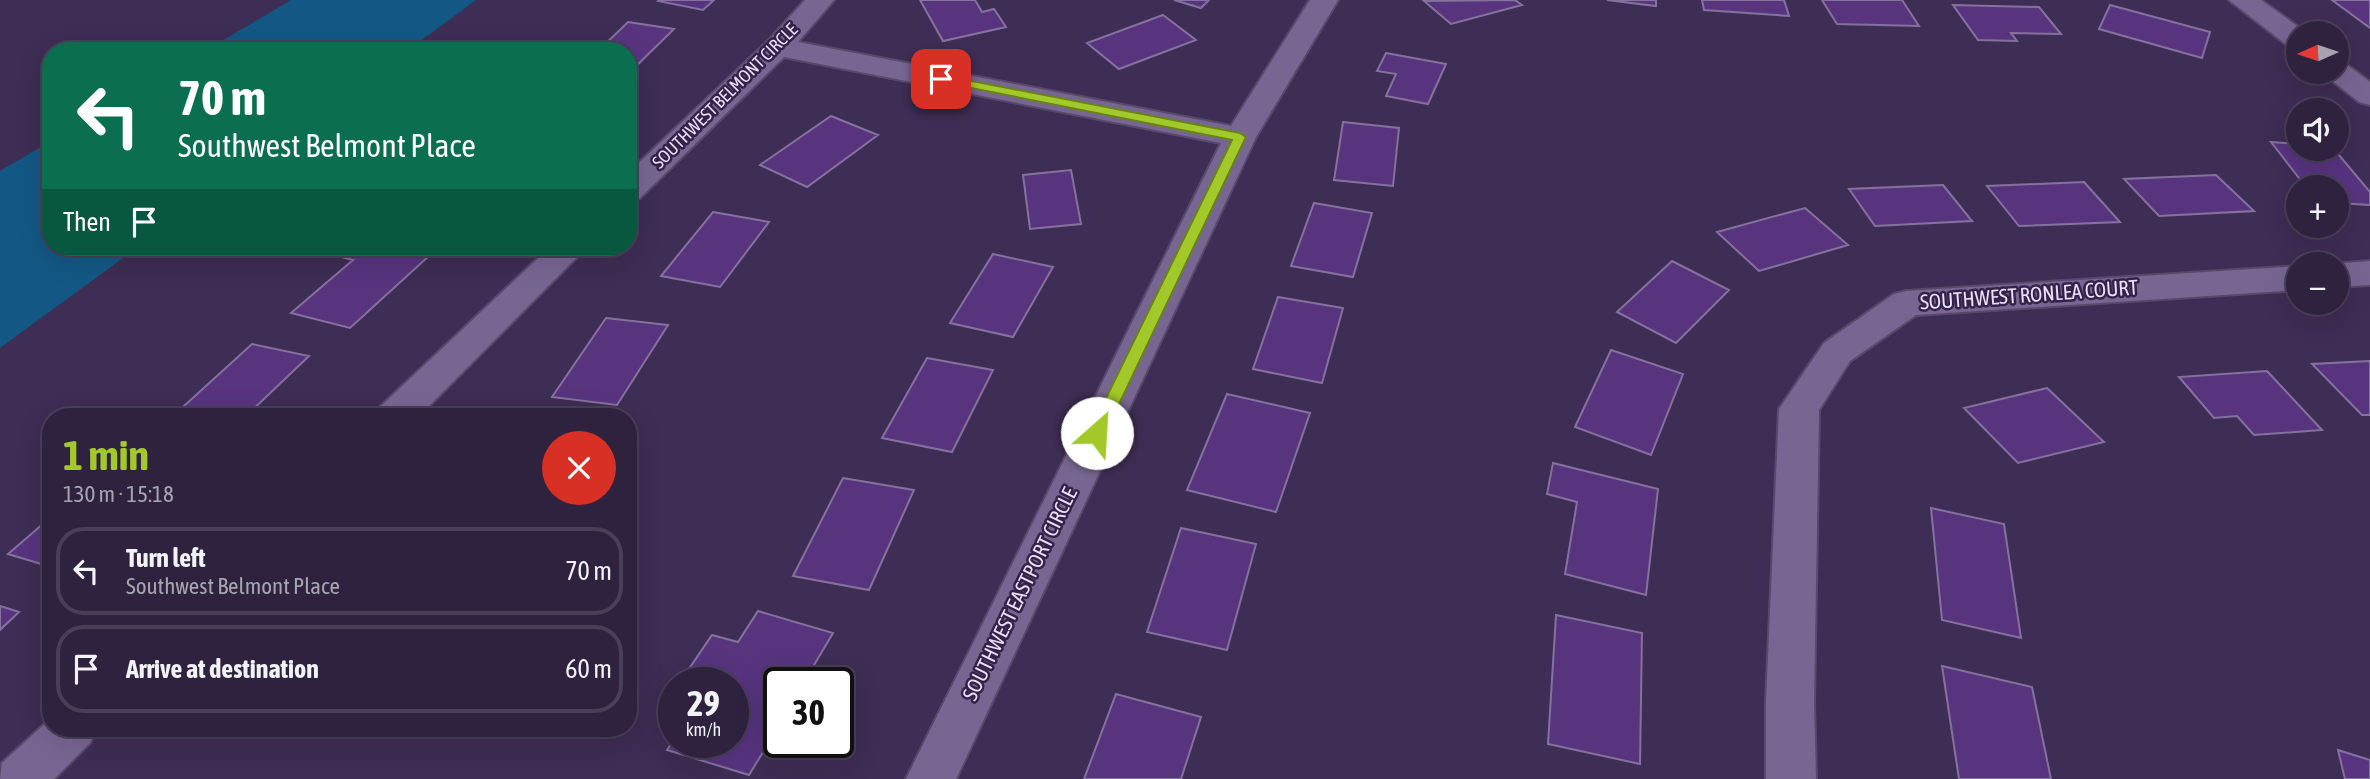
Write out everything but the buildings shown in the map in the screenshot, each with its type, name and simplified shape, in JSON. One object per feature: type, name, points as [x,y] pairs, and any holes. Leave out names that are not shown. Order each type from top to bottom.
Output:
[{"type":"street","name":"SOUTHWEST BELMONT CIRCLE","points":[[637,182],[778,47],[820,0]]},
{"type":"street","name":"SOUTHWEST EASTPORT CIRCLE","points":[[931,779],[1240,137],[1324,0]]},
{"type":"street","points":[[2244,0],[2286,31]]},
{"type":"street","points":[[778,47],[1240,137]]},
{"type":"street","points":[[2349,80],[2370,96]]},
{"type":"street","points":[[403,408],[561,256]]},
{"type":"street","points":[[2349,274],[2370,273]]},
{"type":"street","name":"SOUTHWEST RONLEA COURT","points":[[1791,779],[1790,702],[1799,410],[1837,352],[1907,303],[2286,279]]},
{"type":"street","points":[[20,779],[63,737]]},
{"type":"water","points":[[291,0],[476,0],[419,42],[220,42]]},
{"type":"water","points":[[42,146],[42,256],[126,256],[0,348],[0,171]]},
{"type":"route","points":[[941,79],[1240,137],[1097,433]]}]
